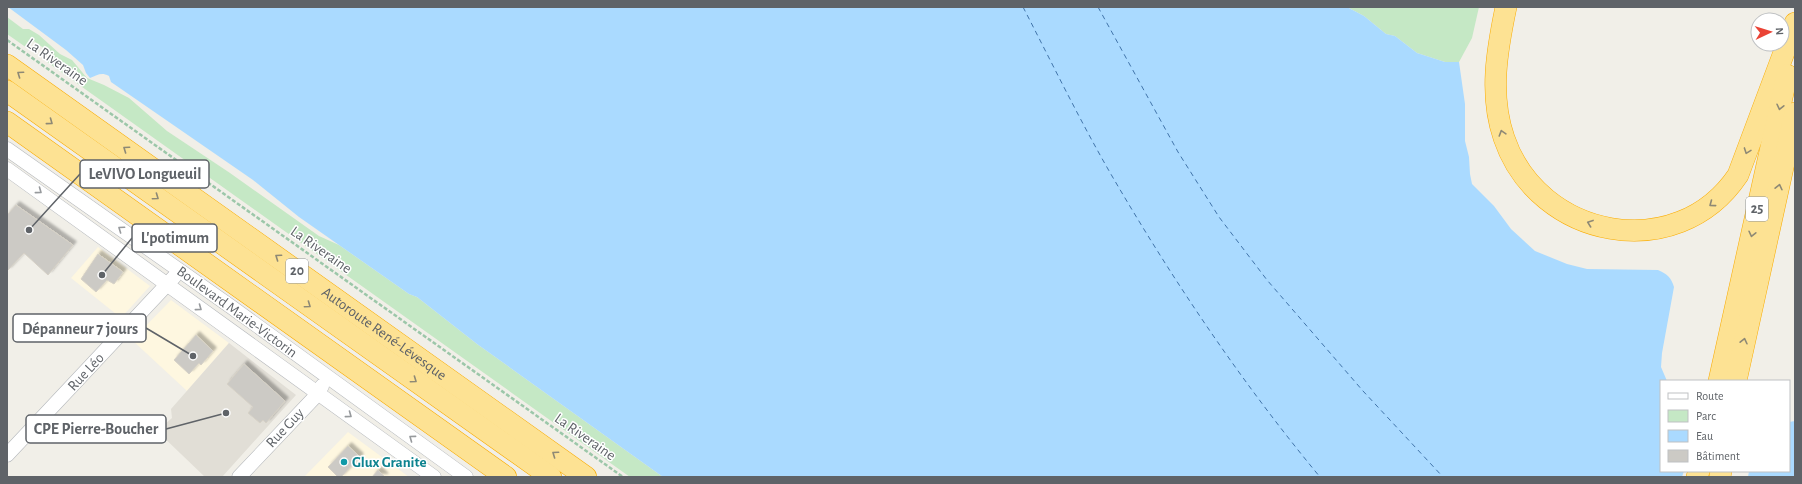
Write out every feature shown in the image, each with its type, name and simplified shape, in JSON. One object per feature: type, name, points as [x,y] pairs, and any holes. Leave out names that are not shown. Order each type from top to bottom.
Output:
[{"type":"highway","points":[[1506,7],[1497,61],[1496,101],[1504,140],[1514,162],[1534,188],[1560,209],[1579,219],[1600,227],[1627,231],[1642,231],[1662,228],[1683,222],[1714,203],[1732,184],[1738,175],[1795,23]]},
{"type":"highway","name":"25","points":[[1728,379],[1795,42]]},
{"type":"highway","name":"Autoroute René-Lévesque","points":[[7,65],[586,477]]},
{"type":"highway","name":"Autoroute René-Lévesque","points":[[7,91],[552,477]]},
{"type":"highway","points":[[7,108],[528,477]]},
{"type":"highway","name":"25","points":[[1728,379],[1795,113]]},
{"type":"highway","points":[[7,122],[506,477]]},
{"type":"street","name":"Boulevard Marie-Victorin","points":[[10,156],[179,270],[328,378],[450,473],[466,477]]},
{"type":"street","name":"Boulevard Marie-Victorin","points":[[7,169],[434,477]]},
{"type":"street","name":"Rue Léo","points":[[7,455],[168,285],[179,270]]},
{"type":"street","name":"Rue Guy","points":[[239,477],[318,392],[328,378]]},
{"type":"path","name":"La Riveraine","points":[[7,40],[623,477]]},
{"type":"shaded area","points":[[98,247],[150,286],[121,318],[71,278]]},
{"type":"shaded area","points":[[171,300],[229,343],[187,391],[132,340]]},
{"type":"shaded area","points":[[229,343],[296,395],[222,477],[205,477],[157,431],[172,418],[171,409]]},
{"type":"shaded area","points":[[348,432],[409,477],[304,477]]},
{"type":"green space","points":[[1347,7],[1479,7],[1472,38],[1459,62],[1445,62],[1417,53],[1395,36],[1386,34],[1364,16]]},
{"type":"green space","points":[[7,17],[23,29],[29,29],[39,35],[60,54],[72,60],[87,78],[129,98],[167,131],[230,173],[319,236],[339,245],[409,294],[417,297],[477,344],[663,477],[630,477],[47,62],[53,55],[34,41],[27,48],[7,34]]},
{"type":"water","points":[[8,7],[1347,7],[1364,16],[1386,34],[1395,36],[1417,53],[1445,62],[1459,62],[1465,104],[1465,141],[1469,157],[1472,184],[1494,206],[1511,229],[1535,251],[1567,264],[1587,269],[1658,270],[1670,278],[1674,287],[1662,353],[1661,367],[1667,380],[1660,380],[1660,472],[1790,472],[1790,422],[1795,421],[1795,477],[663,477],[477,344],[417,297],[409,294],[299,217],[253,180],[111,82],[109,76],[102,74],[90,78],[83,65],[66,50]]},
{"type":"pier","points":[[1684,472],[1749,472],[1748,477],[1682,477]]},
{"type":"building","points":[[16,205],[73,245],[48,275],[24,253],[7,271],[7,215]]},
{"type":"building","points":[[98,254],[123,272],[114,284],[107,280],[96,292],[81,279]]},
{"type":"building","points":[[196,335],[213,351],[201,365],[199,363],[189,374],[174,360]]},
{"type":"building","points":[[244,364],[285,401],[266,423],[263,420],[260,423],[248,413],[253,407],[227,384]]},
{"type":"building","name":"Glux Granite","points":[[348,446],[360,457],[341,477],[338,477],[328,467]]},
{"type":"building","points":[[378,470],[385,477],[372,477]]},
{"type":"ferry route","points":[[1023,7],[1100,155],[1184,293],[1263,405],[1320,477]]},
{"type":"ferry route","points":[[1098,7],[1178,152],[1219,217],[1267,280],[1363,391],[1443,477]]},
{"type":"place","name":"LeVIVO Longueuil","points":[[29,230]]},
{"type":"place","name":"L'potimum","points":[[102,275]]},
{"type":"place","name":"Dépanneur 7 jours","points":[[193,356]]},
{"type":"place","name":"CPE Pierre-Boucher","points":[[226,413]]},
{"type":"place","name":"Glux Granite","points":[[344,462]]}]
